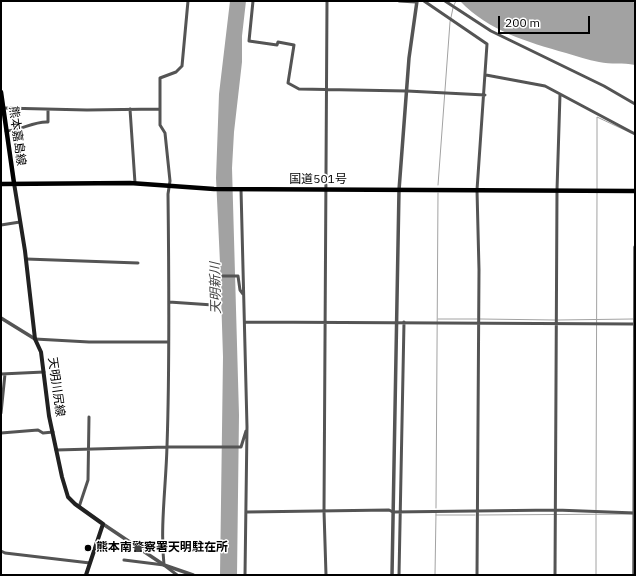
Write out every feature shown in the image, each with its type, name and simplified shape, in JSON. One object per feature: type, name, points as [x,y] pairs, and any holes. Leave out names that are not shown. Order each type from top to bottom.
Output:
[{"type":"main road","name":"熊本嘉島線","points":[[1,92],[3,121],[6,131],[14,183]]},
{"type":"main road","name":"天明川尻線","points":[[14,183],[26,259],[35,339],[41,352],[56,450],[62,477],[68,497],[79,508],[103,524]]},
{"type":"main road","name":"国道501号","points":[[1,184],[135,183],[214,190],[635,191]]},
{"type":"main road","points":[[86,575],[103,524]]},
{"type":"street","points":[[164,565],[170,302],[169,187],[165,133],[160,125],[160,78],[176,72],[182,66],[188,1]]},
{"type":"street","points":[[253,1],[249,42],[276,45],[278,42],[294,45],[288,83],[299,89],[407,91],[485,95]]},
{"type":"street","points":[[326,575],[324,512],[327,1]]},
{"type":"street","points":[[392,575],[399,190],[416,1],[399,1]]},
{"type":"street","points":[[424,1],[487,44],[485,95],[477,190],[479,270],[477,575]]},
{"type":"street","points":[[445,1],[491,31],[604,86],[635,104]]},
{"type":"street","points":[[486,75],[545,86],[635,134]]},
{"type":"street","points":[[555,575],[557,190],[560,94]]},
{"type":"street","points":[[3,108],[48,110],[159,109]]},
{"type":"street","points":[[130,109],[135,183]]},
{"type":"street","points":[[6,131],[18,130],[38,121],[48,122],[48,110]]},
{"type":"street","points":[[239,189],[245,322],[247,427],[245,575]]},
{"type":"street","points":[[1,225],[20,222]]},
{"type":"street","points":[[634,575],[635,247]]},
{"type":"street","points":[[26,259],[138,263]]},
{"type":"street","points":[[170,302],[213,305],[218,288],[218,276],[238,276],[240,290],[243,294]]},
{"type":"street","points":[[1,318],[35,339],[89,342],[168,342]]},
{"type":"street","points":[[245,322],[635,324]]},
{"type":"street","points":[[399,575],[404,322]]},
{"type":"street","points":[[1,374],[44,372]]},
{"type":"street","points":[[1,413],[5,374]]},
{"type":"street","points":[[79,508],[88,480],[89,417]]},
{"type":"street","points":[[56,450],[241,447],[247,427]]},
{"type":"street","points":[[1,433],[38,430],[43,432],[53,432]]},
{"type":"street","points":[[247,512],[556,510],[634,513]]},
{"type":"street","points":[[103,524],[164,565],[176,575]]},
{"type":"street","points":[[1,551],[5,553],[90,563]]},
{"type":"street","points":[[124,560],[164,565],[193,575]]},
{"type":"shaded area","points":[[230,1],[246,1],[232,168],[239,415],[237,575],[220,575],[223,357],[216,178],[219,94]]},
{"type":"shaded area","points":[[460,1],[631,1],[635,3],[635,65],[595,61],[523,40],[496,28],[483,20]]},
{"type":"waterway","points":[[454,5],[456,1]]},
{"type":"waterway","points":[[438,185],[450,22],[453,8]]},
{"type":"waterway","points":[[597,190],[597,117],[631,133]]},
{"type":"waterway","points":[[436,508],[438,193]]},
{"type":"waterway","points":[[596,510],[597,193]]},
{"type":"waterway","points":[[438,319],[477,319]]},
{"type":"waterway","points":[[480,319],[555,320]]},
{"type":"waterway","points":[[558,320],[633,319]]},
{"type":"waterway","points":[[435,575],[436,513]]},
{"type":"waterway","points":[[596,513],[596,575]]},
{"type":"waterway","points":[[479,515],[633,514]]},
{"type":"waterway","points":[[436,515],[475,515]]},
{"type":"place","name":"熊本南警察署天明駐在所","points":[[88,548]]},
{"type":"water label","name":"天明新川","points":[[216,288]]}]
